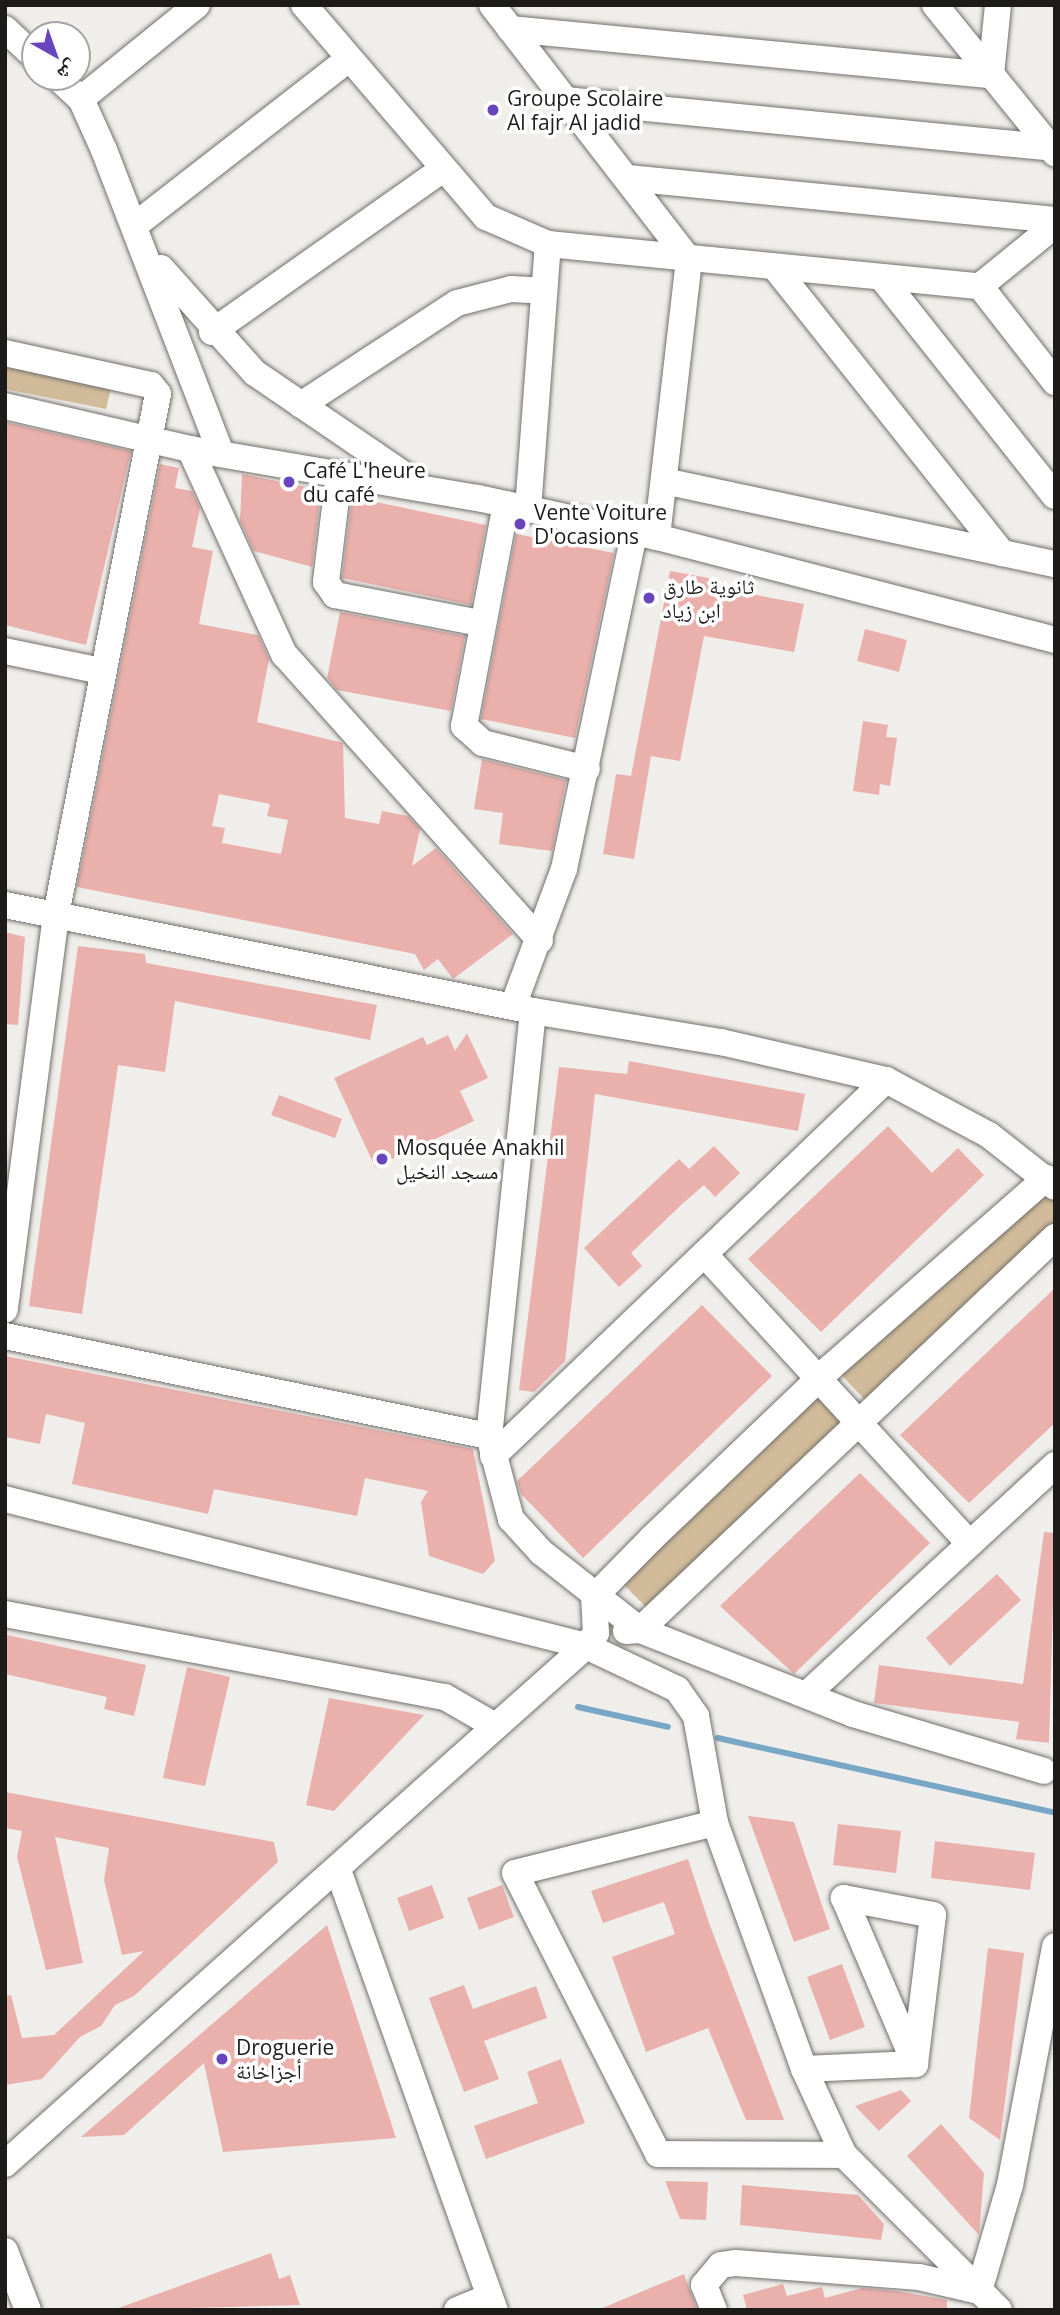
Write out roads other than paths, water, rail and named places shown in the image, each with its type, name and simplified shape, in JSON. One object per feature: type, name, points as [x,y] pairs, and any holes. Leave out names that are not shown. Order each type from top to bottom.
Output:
[{"type":"street","points":[[81,99],[197,5]]},
{"type":"street","points":[[492,5],[690,260],[664,481],[646,535],[564,869],[540,940],[523,1008],[491,1446],[511,1519],[594,1597],[640,1630],[806,1695],[1044,1772]]},
{"type":"street","points":[[935,5],[1053,150]]},
{"type":"street","points":[[991,75],[998,5]]},
{"type":"street","points":[[306,6],[347,60],[494,223],[548,244],[777,270],[980,286],[1055,225]]},
{"type":"street","points":[[5,29],[21,44]]},
{"type":"street","points":[[510,29],[991,75]]},
{"type":"street","points":[[137,232],[347,60]]},
{"type":"street","points":[[72,91],[81,99],[137,232],[221,454]]},
{"type":"street","points":[[565,100],[1053,150]]},
{"type":"street","points":[[212,332],[443,169]]},
{"type":"street","points":[[628,178],[1055,220]]},
{"type":"street","points":[[137,232],[212,332],[301,405],[425,490]]},
{"type":"street","points":[[548,244],[517,507],[481,623],[462,716],[468,733],[483,743],[587,769]]},
{"type":"street","points":[[777,270],[1002,552]]},
{"type":"street","points":[[882,278],[1055,496]]},
{"type":"street","points":[[980,286],[1055,382]]},
{"type":"street","points":[[301,405],[457,303],[511,289],[544,291]]},
{"type":"street","points":[[5,353],[151,385],[158,394],[56,915],[5,1310]]},
{"type":"street","points":[[5,406],[190,449],[517,507],[646,535],[1055,640]]},
{"type":"street","points":[[190,449],[284,654],[540,940]]},
{"type":"street","points":[[340,474],[326,582],[335,595],[481,623]]},
{"type":"street","points":[[664,481],[1055,564]]},
{"type":"street","points":[[5,651],[102,671]]},
{"type":"street","points":[[5,905],[523,1008],[721,1042],[886,1080],[970,1123],[1050,1182],[817,1380],[594,1597],[591,1639]]},
{"type":"street","points":[[491,1446],[706,1256],[886,1080]]},
{"type":"street","points":[[5,2164],[338,1870],[591,1639],[640,1630],[855,1420],[1055,1237]]},
{"type":"street","points":[[706,1256],[968,1542]]},
{"type":"street","points":[[5,1336],[491,1446]]},
{"type":"street","points":[[806,1695],[968,1542],[1055,1465]]},
{"type":"street","points":[[5,1499],[591,1639],[667,1682],[686,1698],[698,1726],[715,1823],[804,2069],[844,2155],[999,2310]]},
{"type":"street","points":[[5,1614],[437,1695],[495,1726]]},
{"type":"street","points":[[715,1823],[514,1873],[658,2154],[844,2155]]},
{"type":"street","points":[[338,1870],[492,2303],[457,2310]]},
{"type":"street","points":[[844,1898],[933,1914],[915,2064],[888,2000],[844,1898]]},
{"type":"street","points":[[979,2291],[1010,2185],[1055,1946]]},
{"type":"street","points":[[804,2069],[915,2064]]},
{"type":"street","points":[[5,2252],[28,2310]]},
{"type":"street","points":[[713,2310],[704,2285],[721,2265],[736,2263],[919,2277],[979,2291]]},
{"type":"waterway","points":[[578,1707],[668,1727]]},
{"type":"waterway","points":[[718,1738],[1055,1813]]},
{"type":"place","name":"Groupe Scolaire Al fajr Al jadid","points":[[493,110]]},
{"type":"place","name":"Café L'heure du café","points":[[289,482]]},
{"type":"place","name":"Vente Voiture D'ocasions","points":[[520,524]]},
{"type":"place","name":"ثانوية طارق ابن زياد","points":[[649,598]]},
{"type":"place","name":"Mosquée Anakhil مسجد النخيل","points":[[382,1159]]},
{"type":"place","name":"Droguerie أجزاخانة","points":[[222,2059]]}]
